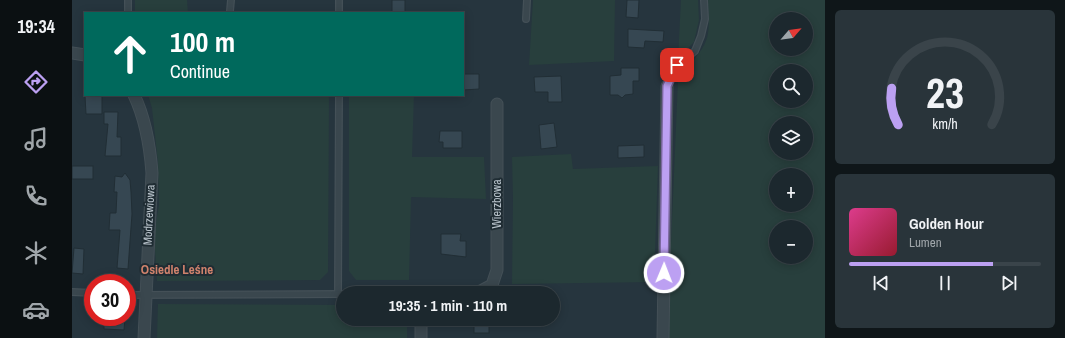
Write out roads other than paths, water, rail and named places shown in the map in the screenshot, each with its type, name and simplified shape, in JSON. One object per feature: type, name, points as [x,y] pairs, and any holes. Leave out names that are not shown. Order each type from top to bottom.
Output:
[{"type":"street","points":[[72,53],[84,55]]},
{"type":"street","points":[[663,338],[667,86]]},
{"type":"street","name":"Modrzewiowa","points":[[134,96],[146,128],[152,173],[144,296],[144,338]]},
{"type":"street","name":"Wierzbowa","points":[[492,286],[497,270],[497,104]]},
{"type":"street","points":[[421,326],[421,338]]},
{"type":"lane","points":[[128,0],[128,12]]},
{"type":"lane","points":[[230,11],[231,0]]},
{"type":"lane","points":[[339,0],[339,12]]},
{"type":"lane","points":[[526,19],[527,0]]},
{"type":"lane","points":[[667,86],[677,65],[695,51],[702,36],[705,19],[704,0]]},
{"type":"lane","points":[[339,96],[340,286]]},
{"type":"lane","points":[[72,292],[84,293]]},
{"type":"lane","points":[[136,296],[336,294]]},
{"type":"district","name":"Osiedle Leśne","points":[[177,269]]}]
